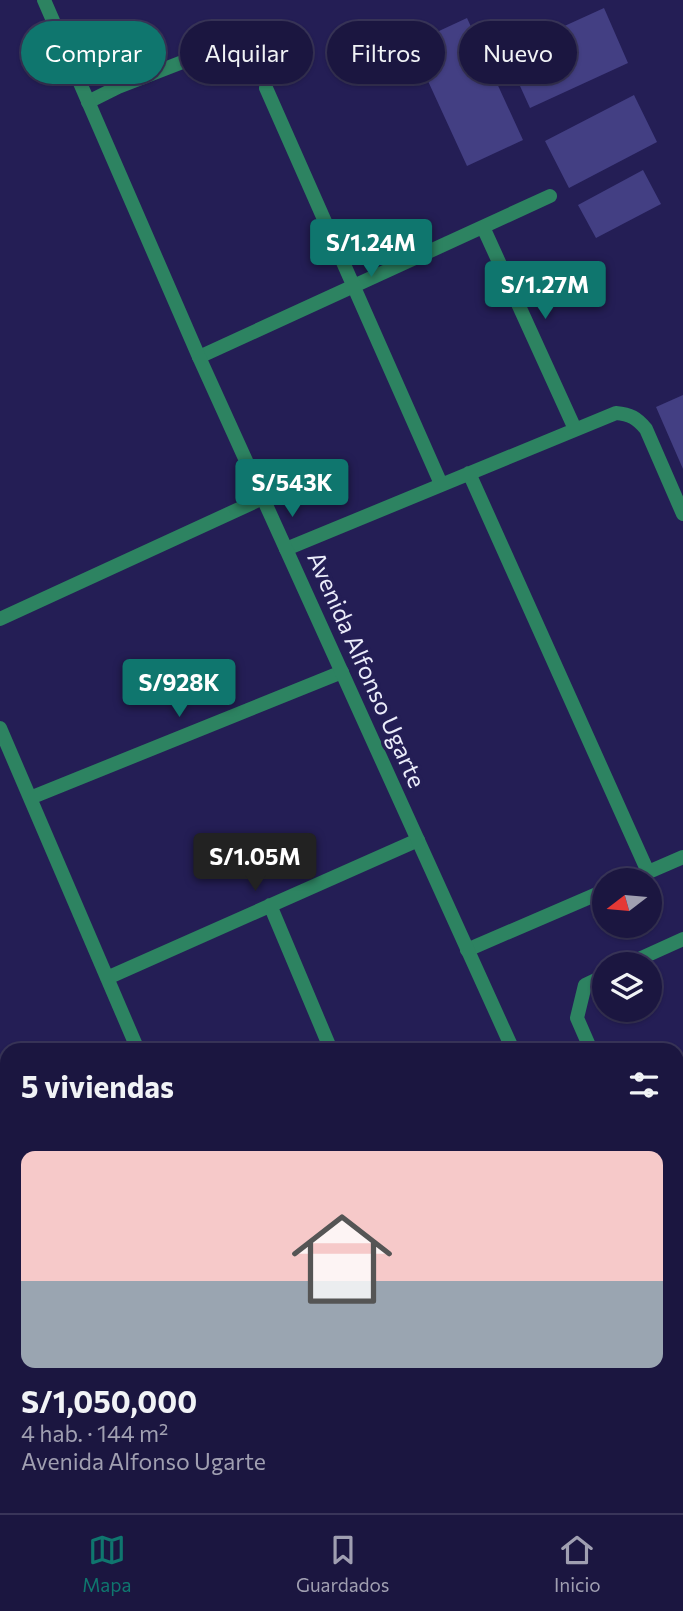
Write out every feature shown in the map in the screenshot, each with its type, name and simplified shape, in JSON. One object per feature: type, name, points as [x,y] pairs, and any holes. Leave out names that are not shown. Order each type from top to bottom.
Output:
[{"type":"street","name":"Avenida Alfonso Ugarte","points":[[44,0],[200,357],[510,1043]]},
{"type":"street","points":[[88,102],[118,87],[180,63]]},
{"type":"street","points":[[266,88],[441,484]]},
{"type":"street","points":[[200,357],[550,196]]},
{"type":"street","points":[[483,227],[575,429]]},
{"type":"street","points":[[286,548],[616,413],[627,414],[638,420],[646,429],[683,513]]},
{"type":"street","points":[[469,473],[646,868]]},
{"type":"street","points":[[0,619],[263,498]]},
{"type":"street","points":[[30,799],[342,672]]},
{"type":"street","points":[[0,728],[135,1043]]},
{"type":"street","points":[[107,978],[418,840]]},
{"type":"street","points":[[657,868],[683,857]]},
{"type":"street","points":[[467,950],[592,896]]},
{"type":"street","points":[[270,905],[328,1043]]},
{"type":"street","points":[[654,952],[683,939]]},
{"type":"street","points":[[588,1043],[577,1018],[585,985],[592,982]]},
{"type":"shaded area","points":[[604,8],[628,63],[530,108],[519,84],[577,84],[575,21]]},
{"type":"shaded area","points":[[459,22],[459,84],[497,84],[523,140],[467,166],[429,84],[445,84],[445,28]]},
{"type":"shaded area","points":[[634,95],[657,142],[569,188],[545,141]]},
{"type":"shaded area","points":[[643,170],[661,204],[596,238],[578,205]]},
{"type":"shaded area","points":[[683,395],[683,469],[656,407]]}]
